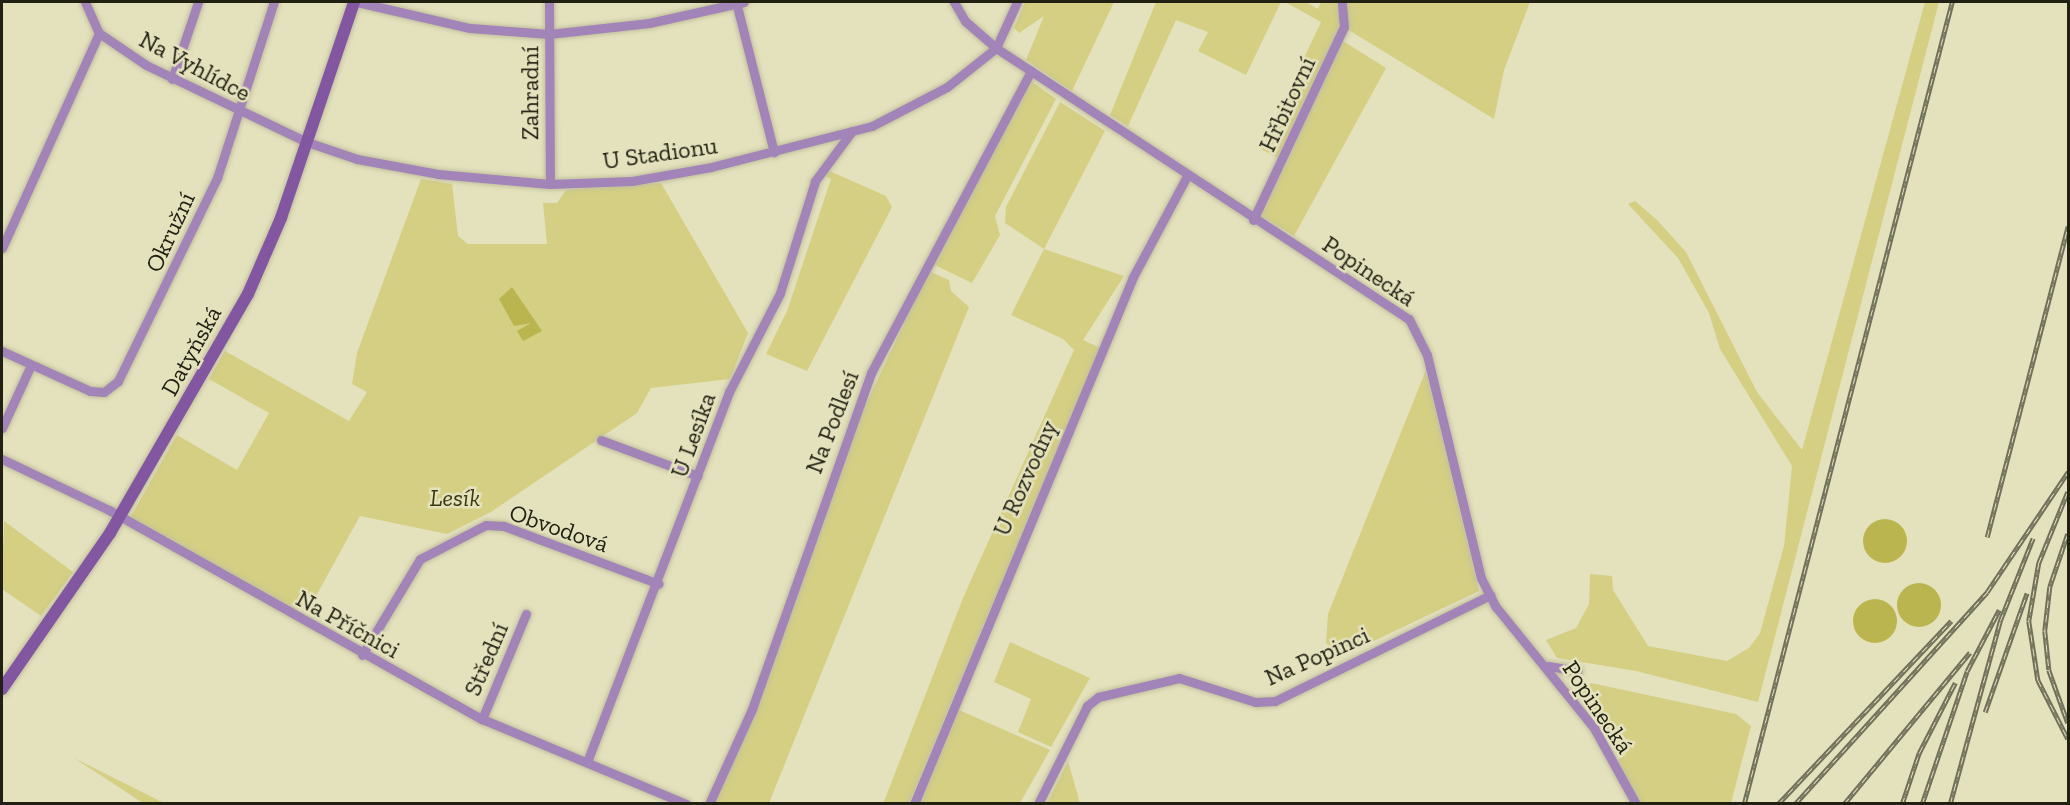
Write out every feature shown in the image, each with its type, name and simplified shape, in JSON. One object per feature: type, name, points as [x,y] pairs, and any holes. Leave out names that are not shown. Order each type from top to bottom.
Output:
[{"type":"main road","name":"Datyňská","points":[[2,689],[120,517],[248,294],[307,142],[355,2]]},
{"type":"street","points":[[2,248],[99,33],[85,2]]},
{"type":"street","points":[[172,79],[198,2]]},
{"type":"street","name":"Okružní","points":[[2,351],[90,391],[104,392],[118,381],[208,198],[274,2]]},
{"type":"street","points":[[355,2],[470,28],[549,34],[638,25],[739,2],[774,152]]},
{"type":"street","name":"Zahradní","points":[[549,2],[550,184]]},
{"type":"street","name":"Popinecká","points":[[954,2],[965,21],[996,48],[1254,220],[1400,310],[1416,330],[1490,595],[1548,666],[1594,728],[1636,804]]},
{"type":"street","points":[[996,48],[1017,2]]},
{"type":"street","name":"Hřbitovní","points":[[1254,220],[1344,27],[1342,2]]},
{"type":"street","name":"Na Vyhlídce","points":[[99,33],[172,79],[238,113],[307,142]]},
{"type":"street","name":"U Stadionu","points":[[307,142],[357,159],[438,174],[550,184],[632,181],[774,152],[852,131],[946,87],[996,48]]},
{"type":"street","name":"Na Podlesí","points":[[709,804],[752,709],[872,373],[1031,72]]},
{"type":"street","name":"U Lesíka","points":[[587,762],[659,584],[729,392],[780,293],[816,181],[852,131]]},
{"type":"street","name":"U Rozvodny","points":[[914,804],[983,627],[1133,277],[1187,176]]},
{"type":"street","points":[[2,428],[31,365]]},
{"type":"street","points":[[601,440],[699,476]]},
{"type":"street","name":"Na Příčnici","points":[[2,459],[120,517],[362,655],[482,719],[686,804]]},
{"type":"street","name":"Obvodová","points":[[362,655],[420,559],[486,525],[504,526],[659,584]]},
{"type":"street","name":"Na Popinci","points":[[1038,804],[1087,706],[1098,697],[1179,678],[1255,702],[1275,701],[1490,595]]},
{"type":"street","name":"Střední","points":[[482,719],[526,614]]},
{"type":"street","points":[[1548,666],[1578,671]]},
{"type":"green space","points":[[1025,2],[1114,2],[1072,91],[1026,60],[1044,16],[1019,33],[1014,28]]},
{"type":"green space","points":[[1156,2],[1281,2],[1246,75],[1198,51],[1208,32],[1176,20],[1128,126],[1110,115]]},
{"type":"green space","points":[[1285,2],[1306,2],[1318,9],[1321,2],[1530,2],[1504,70],[1494,119],[1347,29],[1281,160],[1261,149],[1321,22]]},
{"type":"green space","points":[[1925,2],[1939,2],[1758,702],[1636,671],[1557,658],[1546,640],[1576,628],[1589,604],[1590,574],[1612,576],[1613,590],[1648,646],[1727,661],[1749,648],[1760,633],[1784,546],[1792,466],[1720,349],[1709,313],[1678,258],[1628,204],[1635,201],[1657,220],[1686,252],[1757,392],[1802,450]]},
{"type":"green space","points":[[1343,41],[1386,68],[1294,236],[1261,216]]},
{"type":"green space","points":[[1031,81],[1056,99],[995,216],[1000,235],[972,283],[933,264]]},
{"type":"green space","points":[[1060,102],[1105,131],[1044,249],[1005,223],[1006,207]]},
{"type":"green space","points":[[825,169],[886,196],[892,207],[807,371],[766,354],[787,311],[831,179],[822,174]]},
{"type":"green space","name":"Lesík","points":[[421,179],[452,184],[458,236],[468,244],[547,244],[543,203],[557,203],[566,190],[661,183],[748,333],[730,379],[651,388],[637,413],[491,512],[447,534],[360,516],[311,605],[294,610],[130,518],[177,435],[237,470],[269,413],[209,379],[225,351],[349,421],[367,392],[352,384],[357,353]]},
{"type":"green space","points":[[1044,249],[1124,276],[1083,340],[1100,348],[909,803],[883,804],[963,598],[1074,350],[1063,339],[1011,315]]},
{"type":"green space","points":[[929,271],[949,280],[951,291],[969,307],[769,803],[714,804],[849,440]]},
{"type":"green space","points":[[1426,370],[1479,591],[1340,657],[1326,643],[1328,614]]},
{"type":"green space","points":[[4,521],[73,572],[41,616],[2,589]]},
{"type":"green space","points":[[1010,642],[1090,678],[1051,747],[1018,732],[1031,699],[994,682]]},
{"type":"green space","points":[[1591,683],[1736,714],[1751,726],[1731,803],[1636,803],[1618,761],[1622,756],[1580,695]]},
{"type":"green space","points":[[959,710],[1050,750],[1020,803],[917,804],[953,712]]},
{"type":"green space","points":[[74,758],[164,803],[143,803]]},
{"type":"green space","points":[[1068,762],[1080,803],[1047,803]]},
{"type":"shaded area","points":[[512,287],[542,331],[523,341],[517,331],[531,323],[514,326],[499,299]]},
{"type":"shaded area","points":[[1885,519],[1900,526],[1907,541],[1900,556],[1885,563],[1870,556],[1863,541],[1870,526]]},
{"type":"shaded area","points":[[1919,583],[1934,590],[1941,605],[1934,620],[1919,627],[1904,620],[1897,605],[1904,590]]},
{"type":"shaded area","points":[[1875,599],[1891,605],[1897,621],[1891,637],[1875,643],[1859,637],[1853,621],[1859,605]]},
{"type":"railway","points":[[1744,804],[1952,2]]},
{"type":"railway","points":[[1987,537],[2068,226]]},
{"type":"railway","points":[[1795,804],[1987,592],[2068,472]]},
{"type":"railway","points":[[2068,492],[2039,563],[2029,621],[2038,680],[2068,739]]},
{"type":"railway","points":[[2068,534],[2050,587],[2045,631],[2049,670],[2068,723]]},
{"type":"railway","points":[[1950,804],[2000,621],[2033,538]]},
{"type":"railway","points":[[1985,712],[2027,593]]},
{"type":"railway","points":[[1922,804],[1967,671],[1999,610]]},
{"type":"railway","points":[[1778,804],[1951,621]]},
{"type":"railway","points":[[1844,804],[1970,652]]},
{"type":"railway","points":[[1902,804],[1919,753],[1955,683]]}]
